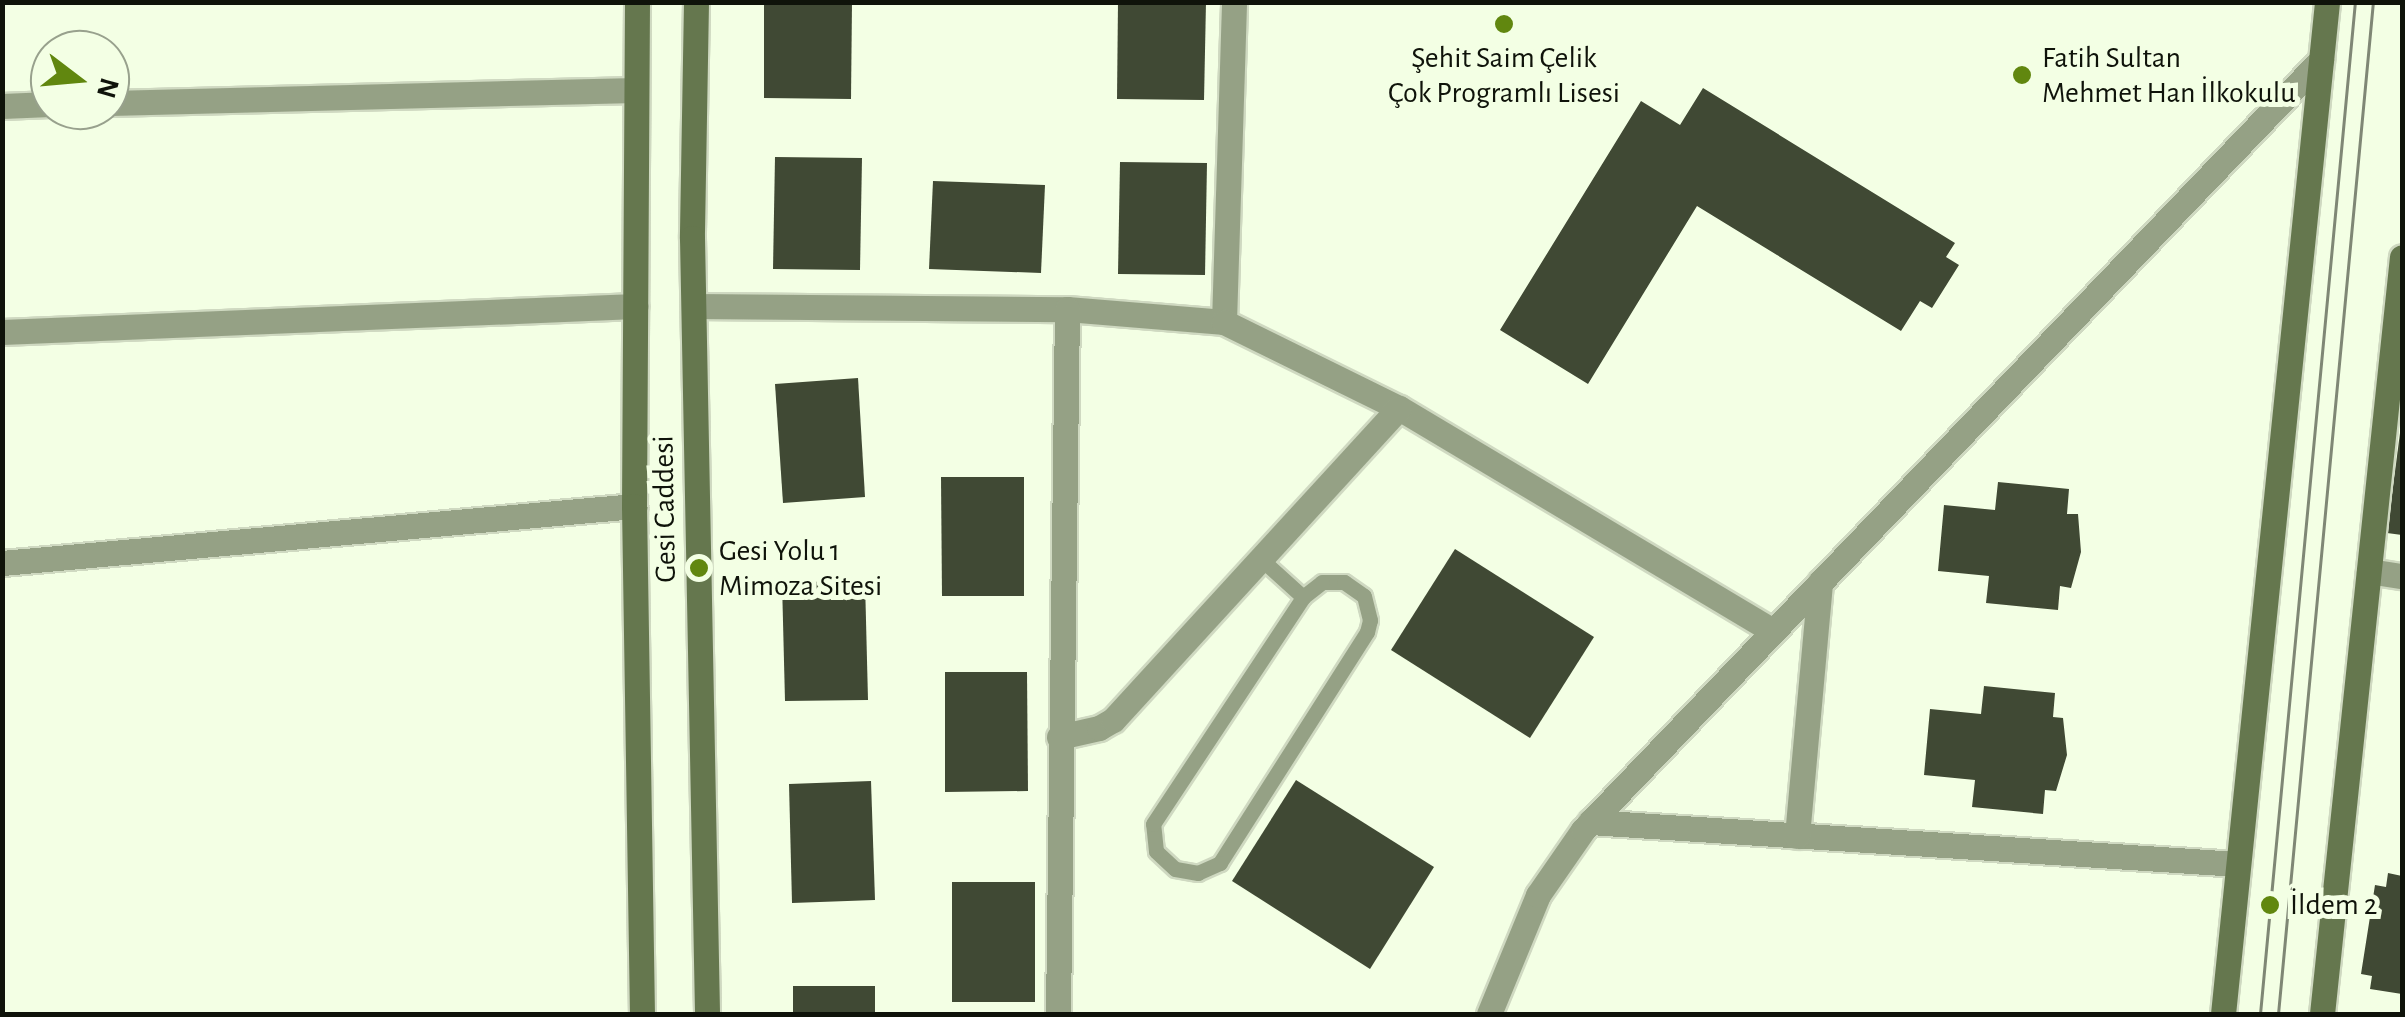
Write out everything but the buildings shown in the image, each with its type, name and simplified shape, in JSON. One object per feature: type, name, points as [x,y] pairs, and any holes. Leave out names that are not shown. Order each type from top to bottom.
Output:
[{"type":"main road","name":"Gesi Caddesi","points":[[637,2],[634,506],[642,1014]]},
{"type":"main road","name":"Gesi Caddesi","points":[[696,2],[694,306],[707,1014]]},
{"type":"main road","points":[[2223,1014],[2327,2]]},
{"type":"main road","points":[[2322,1014],[2402,257]]},
{"type":"street","points":[[1224,322],[1234,2]]},
{"type":"street","points":[[1489,1014],[1538,895],[1590,822],[2321,60]]},
{"type":"street","points":[[130,103],[636,90]]},
{"type":"street","points":[[2,106],[30,105]]},
{"type":"street","points":[[2,332],[634,306]]},
{"type":"street","points":[[694,306],[1067,309],[1224,322],[1399,408],[1774,631]]},
{"type":"street","points":[[1058,1014],[1067,309]]},
{"type":"street","points":[[1059,737],[1100,728],[1113,720],[1399,408]]},
{"type":"street","points":[[2,564],[634,506]]},
{"type":"street","points":[[2369,572],[2402,576]]},
{"type":"street","points":[[1796,836],[1820,582]]},
{"type":"street","points":[[1590,822],[2238,864]]},
{"type":"lane","points":[[1260,559],[1303,597]]},
{"type":"lane","points":[[1322,582],[1344,582],[1355,587],[1369,608],[1368,632],[1220,863],[1198,872],[1175,869],[1156,851],[1153,824],[1303,597],[1322,582]]},
{"type":"tram line","points":[[2260,1014],[2355,2]]},
{"type":"tram line","points":[[2278,1014],[2373,2]]},
{"type":"place","name":"Şehit Saim Çelik Çok Programlı Lisesi","points":[[1504,24]]},
{"type":"place","name":"Fatih Sultan Mehmet Han İlkokulu","points":[[2022,75]]},
{"type":"place","name":"Gesi Yolu 1 Mimoza Sitesi","points":[[699,568]]},
{"type":"place","name":"İldem 2","points":[[2270,905]]}]
